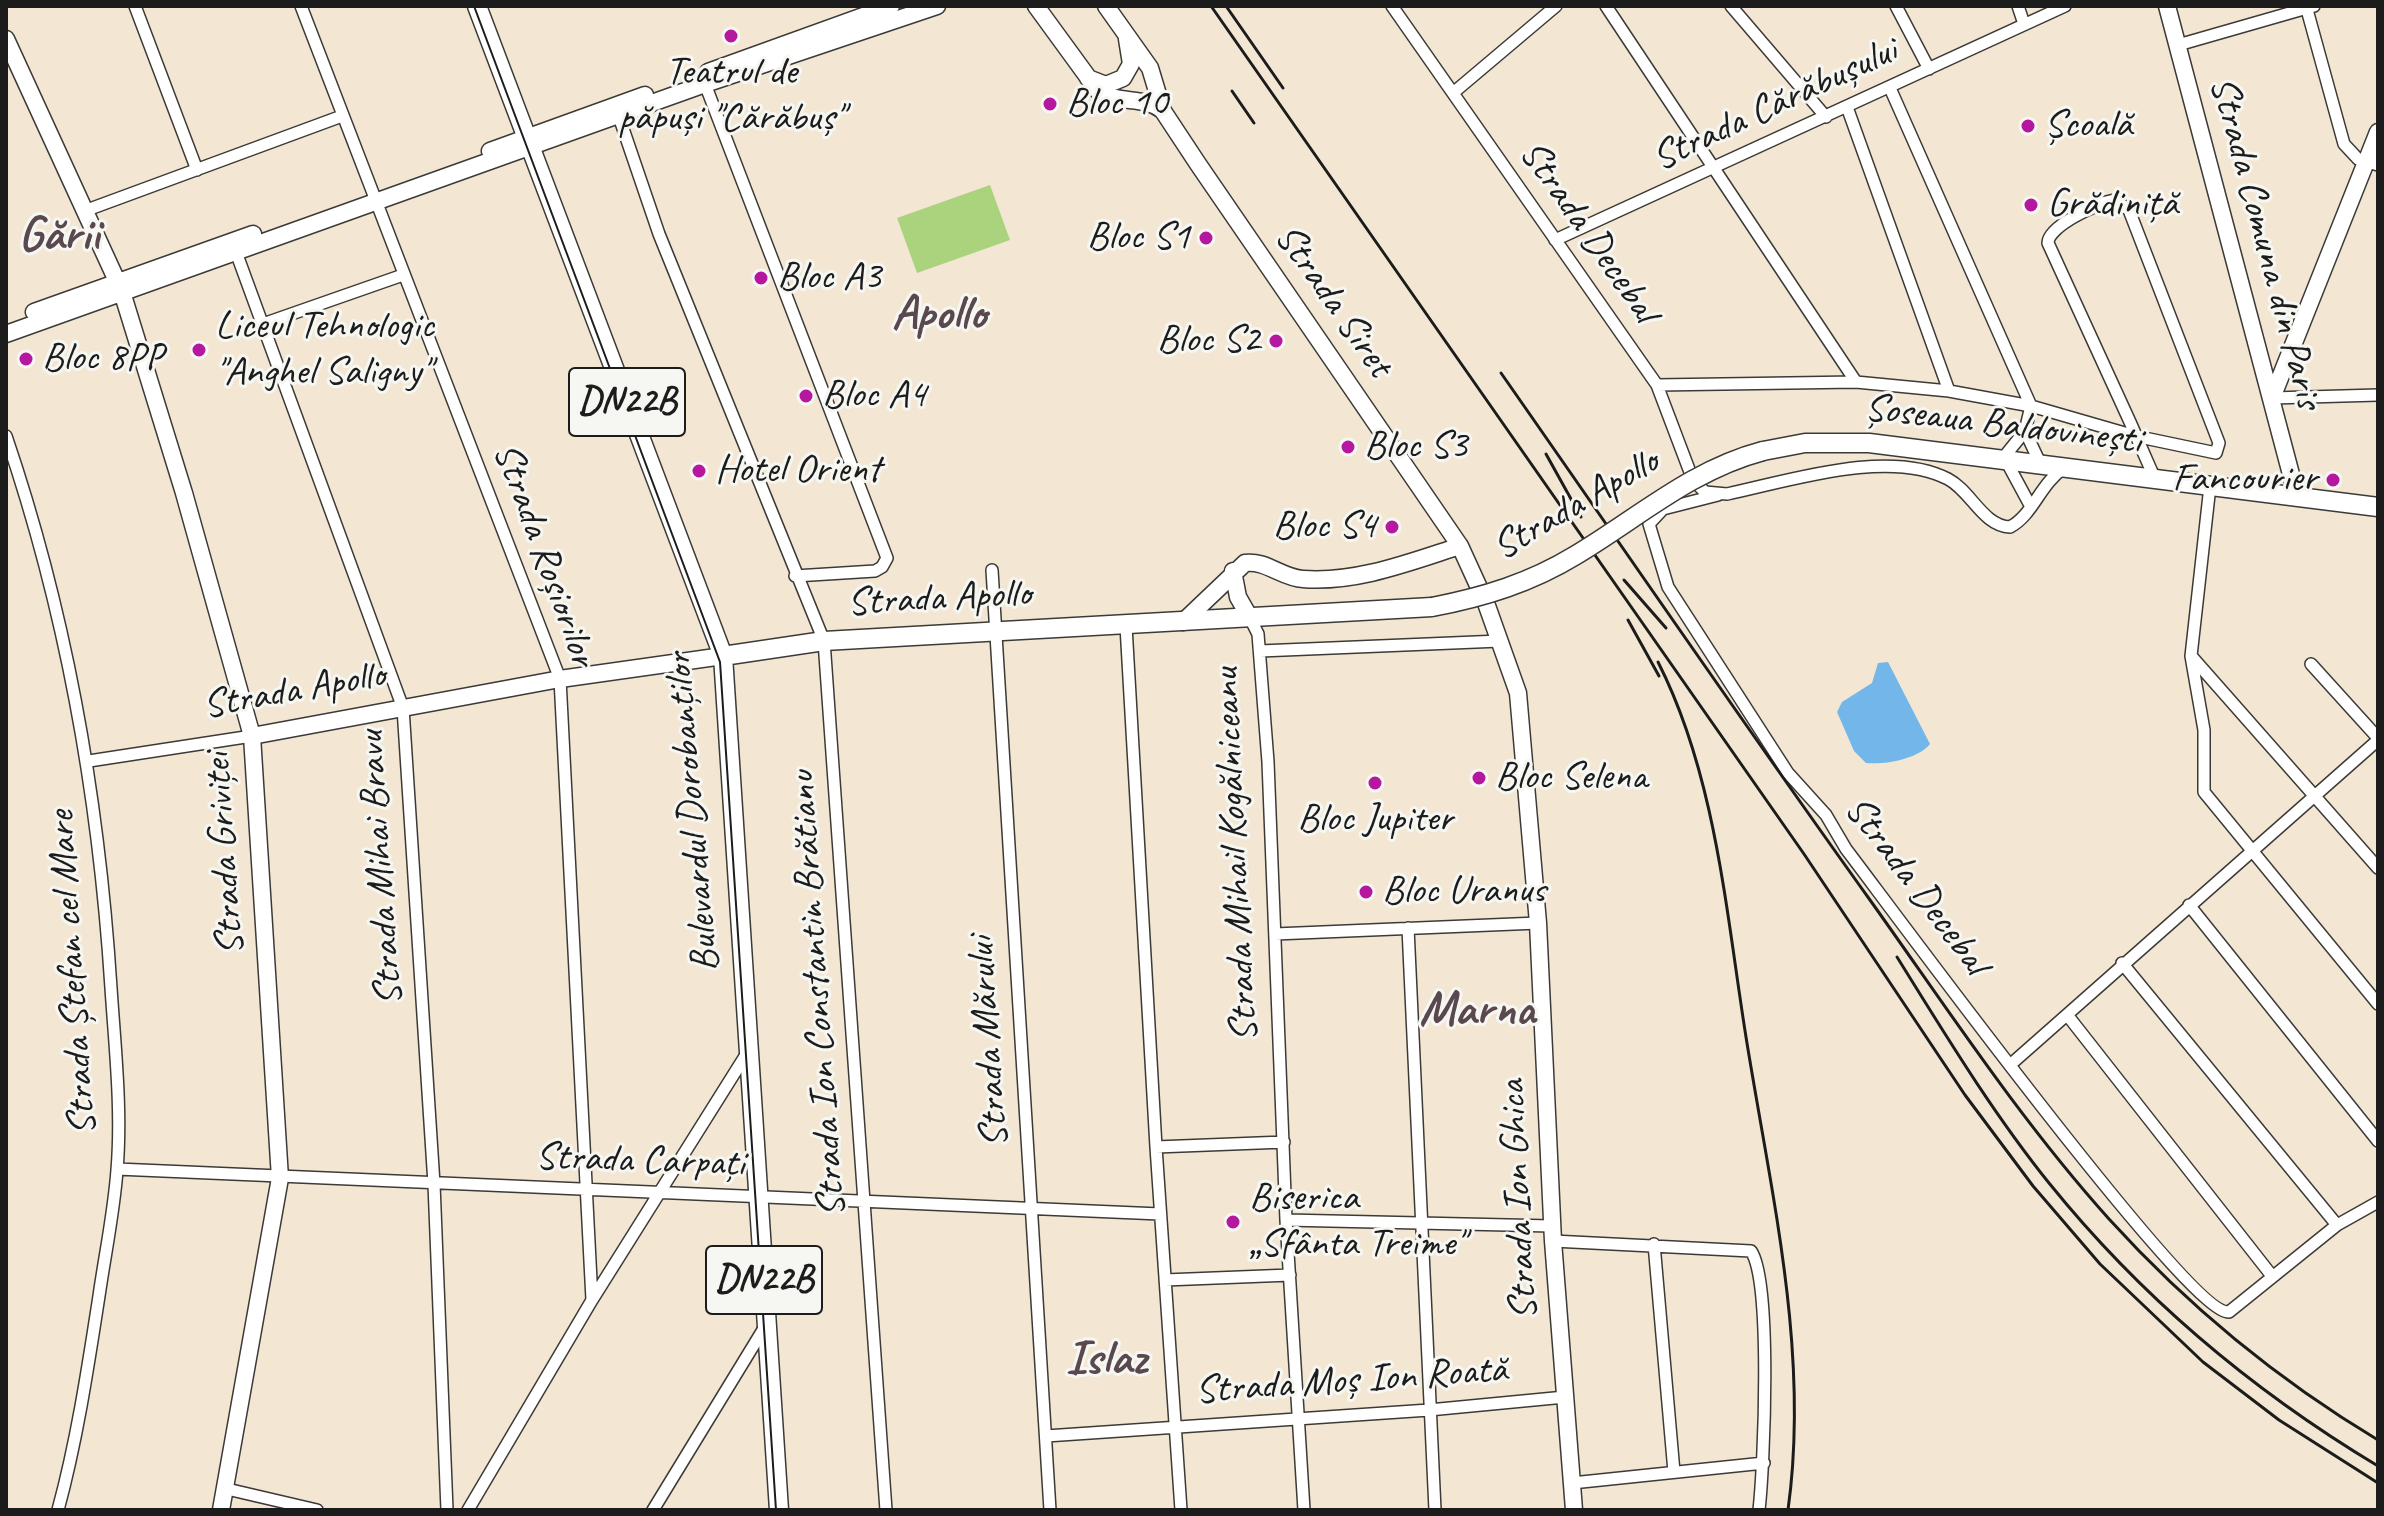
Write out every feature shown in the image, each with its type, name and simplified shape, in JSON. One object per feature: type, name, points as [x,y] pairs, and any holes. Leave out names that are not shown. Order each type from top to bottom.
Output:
[{"type":"main road","name":"Bulevardul Dorobanților","points":[[477,6],[723,656],[779,1510]]},
{"type":"main road","name":"Șoseaua Baldovinești","points":[[1763,451],[1805,443],[1848,442],[2004,457],[2378,507]]},
{"type":"main road","name":"Strada Apollo","points":[[723,656],[824,641],[1432,607],[1500,592],[1537,576],[1578,554],[1694,478],[1763,451]]},
{"type":"street","points":[[135,6],[197,170]]},
{"type":"street","name":"Strada Roșiorilor","points":[[301,6],[560,679],[584,1192],[592,1300]]},
{"type":"street","points":[[6,334],[120,287],[617,111],[891,6]]},
{"type":"street","points":[[617,111],[937,6]]},
{"type":"street","name":"Strada Decebal","points":[[1392,6],[1657,385],[1693,480],[1705,492],[1718,495]]},
{"type":"street","points":[[1453,93],[1556,6]]},
{"type":"street","points":[[1606,6],[1712,170],[1856,382]]},
{"type":"street","points":[[1731,6],[1826,117]]},
{"type":"street","points":[[1896,6],[1929,69]]},
{"type":"street","points":[[2018,6],[2024,24]]},
{"type":"street","name":"Strada Cărăbușului","points":[[1555,240],[2065,6]]},
{"type":"street","name":"Strada Comuna din Paris","points":[[2167,6],[2297,497]]},
{"type":"street","points":[[2178,45],[2309,7],[2344,144],[2372,164]]},
{"type":"street","name":"Strada Siret","points":[[1106,8],[1154,76],[1163,111],[1460,546],[1486,603]]},
{"type":"street","points":[[1042,10],[1102,94],[1147,103],[1163,111]]},
{"type":"street","points":[[1087,77],[1106,85],[1123,78],[1131,64],[1127,36]]},
{"type":"street","name":"Strada Griviței","points":[[6,39],[120,287],[184,493],[252,736],[280,1178],[221,1510]]},
{"type":"street","points":[[705,84],[887,558],[882,567],[875,571],[795,576]]},
{"type":"street","points":[[1890,88],[2031,406],[2025,431],[2004,457],[2031,507]]},
{"type":"street","points":[[1847,107],[1949,391]]},
{"type":"street","name":"Strada Ion Constantin Brătianu","points":[[617,111],[659,234],[795,576],[824,641],[886,1510]]},
{"type":"street","points":[[87,210],[342,116]]},
{"type":"street","points":[[2378,132],[2372,164],[2272,398],[2378,395]]},
{"type":"street","points":[[6,322],[236,252],[375,197]]},
{"type":"street","points":[[1657,385],[1856,382],[1949,391],[2031,406],[2135,436],[2216,453],[2219,443],[2125,204],[2108,201],[2056,227],[2048,237],[2048,243],[2135,436],[2155,479]]},
{"type":"street","name":"Strada Mihai Bravu","points":[[236,252],[260,325],[403,708],[434,1184],[447,1510]]},
{"type":"street","points":[[260,325],[403,275]]},
{"type":"street","points":[[2025,431],[2040,463]]},
{"type":"street","name":"Strada Ștefan cel Mare","points":[[6,436],[53,599],[89,761],[101,853],[111,981],[117,1169],[94,1330],[58,1510]]},
{"type":"street","name":"Strada Decebal","points":[[2067,467],[2047,481],[2018,523],[2002,526],[1994,523],[1973,499],[1946,478],[1900,468],[1839,471],[1718,495],[1663,509],[1649,524],[1668,587],[1788,773],[1826,815],[1846,849],[2010,1065],[2165,1260],[2216,1308],[2229,1312],[2272,1276]]},
{"type":"street","points":[[2210,486],[2191,656],[2204,730],[2204,792],[2378,1004]]},
{"type":"street","points":[[1233,571],[1239,565],[1255,562],[1295,578],[1346,577],[1377,572],[1460,546]]},
{"type":"street","name":"Strada Mărului","points":[[992,570],[1050,1510]]},
{"type":"street","name":"Strada Mihail Kogălniceanu","points":[[1233,571],[1238,597],[1257,630],[1260,651],[1290,1275]]},
{"type":"street","name":"Strada Mihail Kogălniceanu","points":[[1183,622],[1233,571]]},
{"type":"street","name":"Strada Ion Ghica","points":[[1486,603],[1523,718],[1538,923],[1553,1233],[1574,1510]]},
{"type":"street","points":[[1126,626],[1160,1214],[1181,1510]]},
{"type":"street","points":[[1260,651],[1500,641]]},
{"type":"street","name":"Strada Apollo","points":[[89,761],[252,736],[560,679],[723,656]]},
{"type":"street","points":[[2191,656],[2378,868]]},
{"type":"street","points":[[2010,1065],[2378,739],[2311,664]]},
{"type":"street","points":[[2189,905],[2378,1141]]},
{"type":"street","points":[[1275,934],[1538,923]]},
{"type":"street","points":[[1408,928],[1435,1510]]},
{"type":"street","points":[[2122,963],[2337,1225]]},
{"type":"street","points":[[2068,1016],[2272,1276],[2337,1225],[2378,1202]]},
{"type":"street","points":[[468,1510],[592,1300],[749,1050]]},
{"type":"street","points":[[1156,1147],[1284,1142]]},
{"type":"street","name":"Strada Carpați","points":[[117,1169],[584,1192],[1160,1214]]},
{"type":"street","points":[[1286,1220],[1553,1233],[1654,1244],[1746,1248],[1754,1256],[1763,1317],[1764,1463],[1759,1510]]},
{"type":"street","points":[[1654,1244],[1674,1472]]},
{"type":"street","points":[[1165,1280],[1290,1275],[1304,1510]]},
{"type":"street","points":[[653,1510],[767,1324]]},
{"type":"street","name":"Strada Moș Ion Roată","points":[[1046,1436],[1429,1410],[1565,1397]]},
{"type":"street","points":[[1572,1483],[1764,1463]]},
{"type":"street","points":[[227,1489],[317,1510]]},
{"type":"green space","points":[[990,185],[1010,240],[917,273],[897,218]]},
{"type":"water","points":[[1888,662],[1930,744],[1918,754],[1901,760],[1866,763],[1854,751],[1837,712],[1842,702],[1872,683],[1878,663]]},
{"type":"tram line","points":[[474,6],[720,662],[776,1510]]},
{"type":"railway","points":[[1211,6],[1804,854],[1965,1095],[2033,1186],[2100,1264],[2203,1362],[2279,1420],[2378,1483]]},
{"type":"railway","points":[[1226,6],[1283,88]]},
{"type":"railway","points":[[1232,91],[1254,123]]},
{"type":"railway","points":[[1501,373],[1956,1022],[2076,1181],[2139,1251],[2202,1311],[2305,1392],[2378,1440]]},
{"type":"railway","points":[[1546,454],[1581,517]]},
{"type":"railway","points":[[1624,580],[1666,628]]},
{"type":"railway","points":[[1628,620],[1659,676]]},
{"type":"railway","points":[[1658,662],[1678,706],[1706,798],[1725,893],[1776,1214],[1785,1273],[1794,1391],[1794,1451],[1788,1510]]},
{"type":"railway","points":[[1897,957],[2008,1129],[2084,1225],[2161,1303],[2243,1374],[2378,1466]]},
{"type":"place","name":"Teatrul de păpuși \"Cărăbuș\"","points":[[731,36]]},
{"type":"place","name":"Bloc 10","points":[[1050,104]]},
{"type":"place","name":"Școală","points":[[2028,126]]},
{"type":"place","name":"Grădiniță","points":[[2031,205]]},
{"type":"place","name":"Bloc S1","points":[[1206,238]]},
{"type":"place","name":"Bloc A3","points":[[761,278]]},
{"type":"place","name":"Bloc S2","points":[[1276,341]]},
{"type":"place","name":"Liceul Tehnologic \"Anghel Saligny\"","points":[[199,350]]},
{"type":"place","name":"Bloc 8PP","points":[[26,359]]},
{"type":"place","name":"Bloc A4","points":[[806,396]]},
{"type":"place","name":"Bloc S3","points":[[1348,447]]},
{"type":"place","name":"Hotel Orient","points":[[699,471]]},
{"type":"place","name":"Fancourier","points":[[2333,480]]},
{"type":"place","name":"Bloc S4","points":[[1392,527]]},
{"type":"place","name":"Bloc Selena","points":[[1479,778]]},
{"type":"place","name":"Bloc Jupiter","points":[[1375,783]]},
{"type":"place","name":"Bloc Uranus","points":[[1366,892]]},
{"type":"place","name":"Biserica „Sfânta Treime\"","points":[[1233,1222]]},
{"type":"district","name":"Gării","points":[[59,236]]},
{"type":"district","name":"Apollo","points":[[939,315]]},
{"type":"district","name":"Marna","points":[[1477,1011]]},
{"type":"district","name":"Islaz","points":[[1106,1360]]}]
